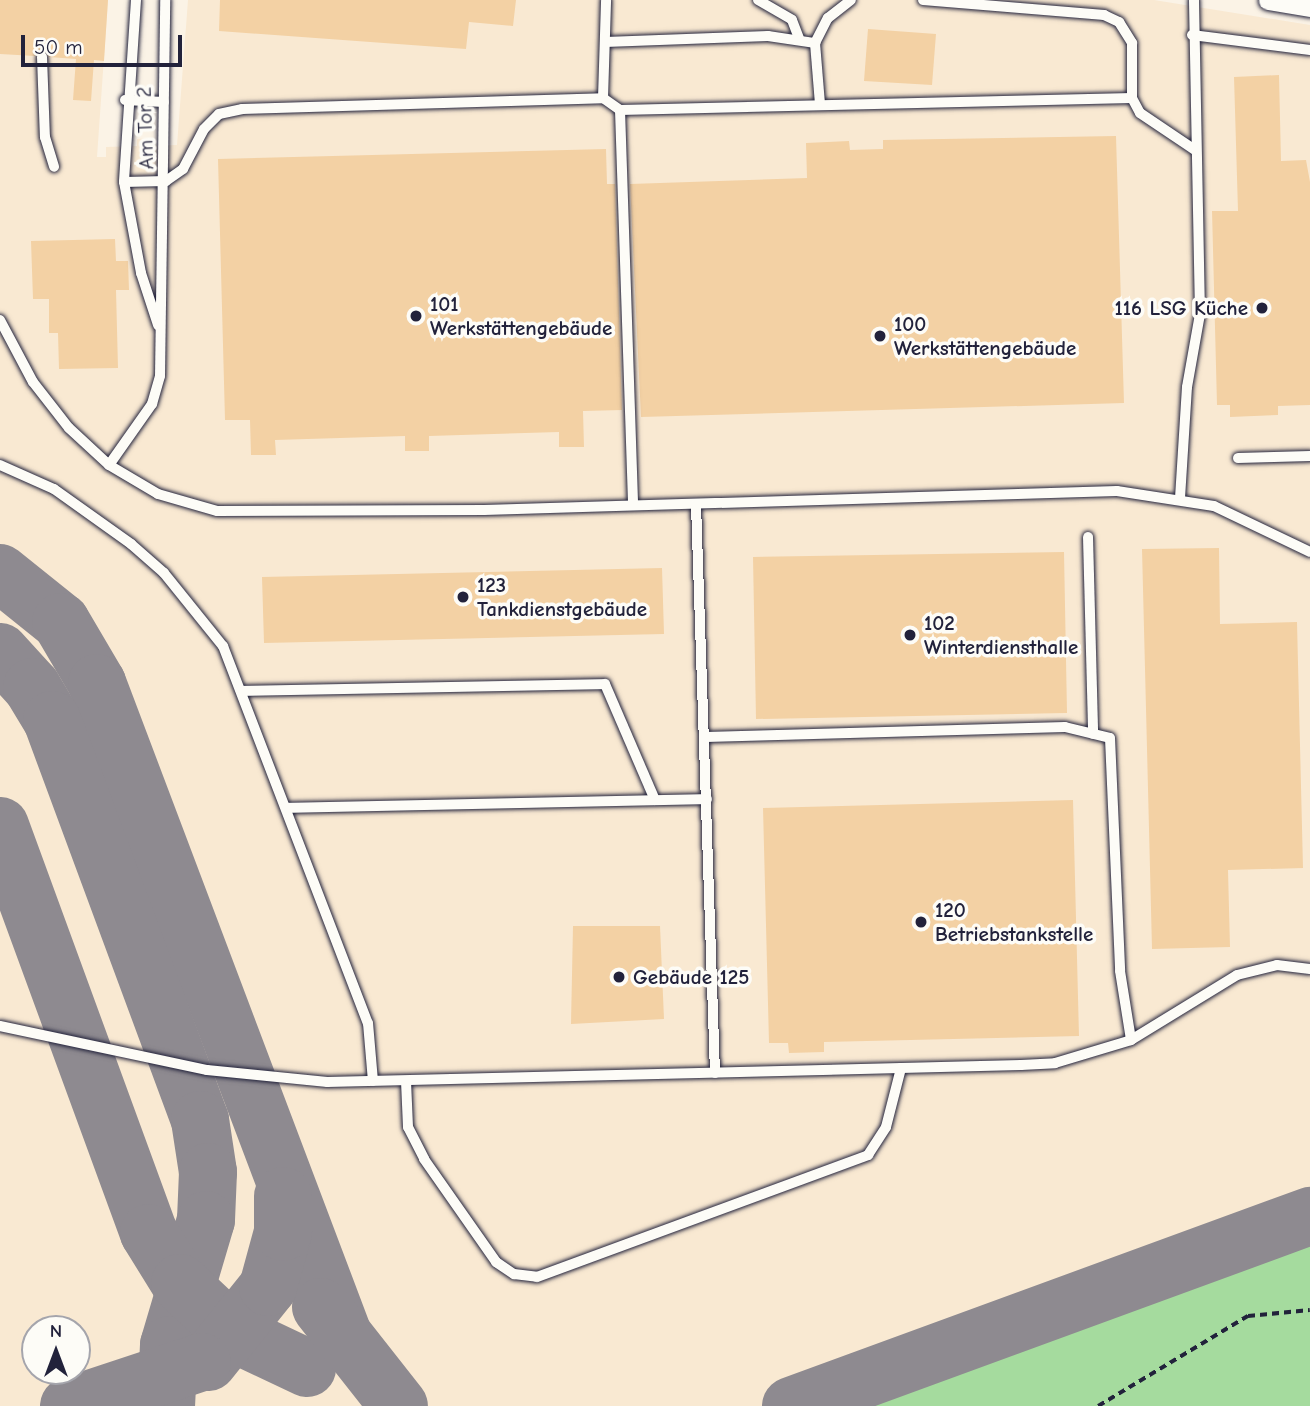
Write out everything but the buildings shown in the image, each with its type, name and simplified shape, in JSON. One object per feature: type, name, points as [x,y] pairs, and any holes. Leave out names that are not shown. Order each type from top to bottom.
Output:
[{"type":"street","points":[[1268,0],[1310,7]]},
{"type":"lane","name":"Am Tor 2","points":[[136,0],[125,100],[124,182],[141,272],[160,332]]},
{"type":"lane","name":"Am Tor 2","points":[[109,465],[152,404],[160,332],[166,212],[165,0]]},
{"type":"lane","points":[[603,98],[606,0]]},
{"type":"lane","points":[[758,0],[792,20],[799,38]]},
{"type":"lane","points":[[820,104],[815,43],[828,18],[851,0]]},
{"type":"lane","points":[[923,0],[1104,15],[1119,22],[1132,43],[1132,98],[1140,113],[1195,150]]},
{"type":"lane","points":[[1180,498],[1187,387],[1199,332],[1192,35],[1194,0]]},
{"type":"lane","points":[[1192,35],[1310,50]]},
{"type":"lane","points":[[604,42],[799,38],[815,43]]},
{"type":"lane","points":[[42,57],[45,137],[54,167]]},
{"type":"lane","points":[[124,182],[166,181],[183,169],[204,129],[219,114],[242,109],[603,98],[620,110],[1132,98]]},
{"type":"lane","points":[[125,100],[164,102]]},
{"type":"lane","points":[[620,110],[633,505]]},
{"type":"lane","points":[[0,320],[39,390],[109,465],[158,494],[217,511],[696,504],[1117,491],[1180,498],[1242,517],[1310,550]]},
{"type":"lane","points":[[1238,458],[1310,456]]},
{"type":"lane","points":[[0,465],[54,489],[164,573],[211,627],[243,691],[368,1023],[373,1081]]},
{"type":"lane","points":[[696,504],[706,737],[715,1073]]},
{"type":"lane","points":[[1088,537],[1093,734]]},
{"type":"lane","points":[[243,691],[605,684],[655,800]]},
{"type":"lane","points":[[706,737],[1065,727],[1110,738],[1120,971],[1131,1040]]},
{"type":"lane","points":[[286,808],[707,799]]},
{"type":"lane","points":[[0,1026],[243,1076],[373,1081],[1055,1063],[1131,1040],[1237,975],[1277,965],[1310,969]]},
{"type":"lane","points":[[406,1081],[408,1127],[424,1158],[496,1262],[514,1274],[537,1277],[868,1155],[886,1127],[901,1068]]},
{"type":"path","points":[[1098,1406],[1248,1316],[1310,1310]]},
{"type":"shaded area","points":[[0,0],[108,0],[97,157],[106,157],[106,147],[137,146],[137,139],[148,138],[148,146],[177,145],[188,0],[1154,0],[1310,25],[1310,1406],[0,1406]]},
{"type":"green space","points":[[1310,1241],[1310,1406],[863,1406]]},
{"type":"taxiway","points":[[0,573],[61,622],[97,683],[344,1337]]},
{"type":"taxiway","points":[[0,652],[32,687],[52,720],[200,1120],[208,1172],[206,1220],[169,1345],[166,1406]]},
{"type":"taxiway","points":[[0,826],[149,1233],[180,1283],[233,1333],[307,1368]]},
{"type":"taxiway","points":[[208,1362],[268,1287],[283,1232],[283,1196]]},
{"type":"taxiway","points":[[791,1406],[1310,1216]]},
{"type":"taxiway","points":[[321,1307],[399,1406]]},
{"type":"taxiway","points":[[69,1406],[202,1362]]},
{"type":"place","name":"116 LSG Küche","points":[[1262,308]]},
{"type":"place","name":"101 Werkstättengebäude","points":[[416,316]]},
{"type":"place","name":"100 Werkstättengebäude","points":[[880,336]]},
{"type":"place","name":"123 Tankdienstgebäude","points":[[463,597]]},
{"type":"place","name":"102 Winterdiensthalle","points":[[910,635]]},
{"type":"place","name":"120 Betriebstankstelle","points":[[921,922]]},
{"type":"place","name":"Gebäude 125","points":[[619,977]]}]
